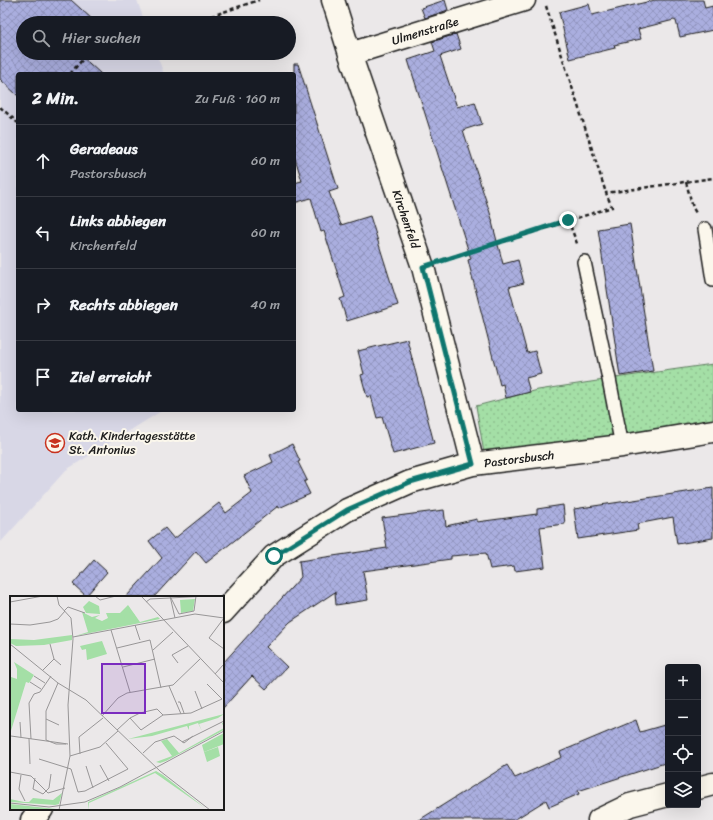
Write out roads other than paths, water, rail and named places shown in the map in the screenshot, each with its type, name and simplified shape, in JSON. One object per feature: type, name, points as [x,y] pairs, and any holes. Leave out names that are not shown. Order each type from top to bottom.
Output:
[{"type":"street","name":"Kirchenfeld","points":[[333,0],[423,267],[473,464]]},
{"type":"street","name":"Ulmenstraße","points":[[350,54],[524,0]]},
{"type":"street","name":"Pastorsbusch","points":[[224,611],[274,556],[347,510],[410,482],[473,464],[622,446],[713,431]]},
{"type":"street","points":[[701,787],[713,784]]},
{"type":"street","points":[[599,820],[630,805],[665,796]]},
{"type":"street","points":[[32,820],[41,810]]},
{"type":"lane","points":[[705,229],[713,280]]},
{"type":"lane","points":[[584,262],[622,446]]},
{"type":"place","name":"Kath. Kindertagesstätte St. Antonius","points":[[55,443]]}]
